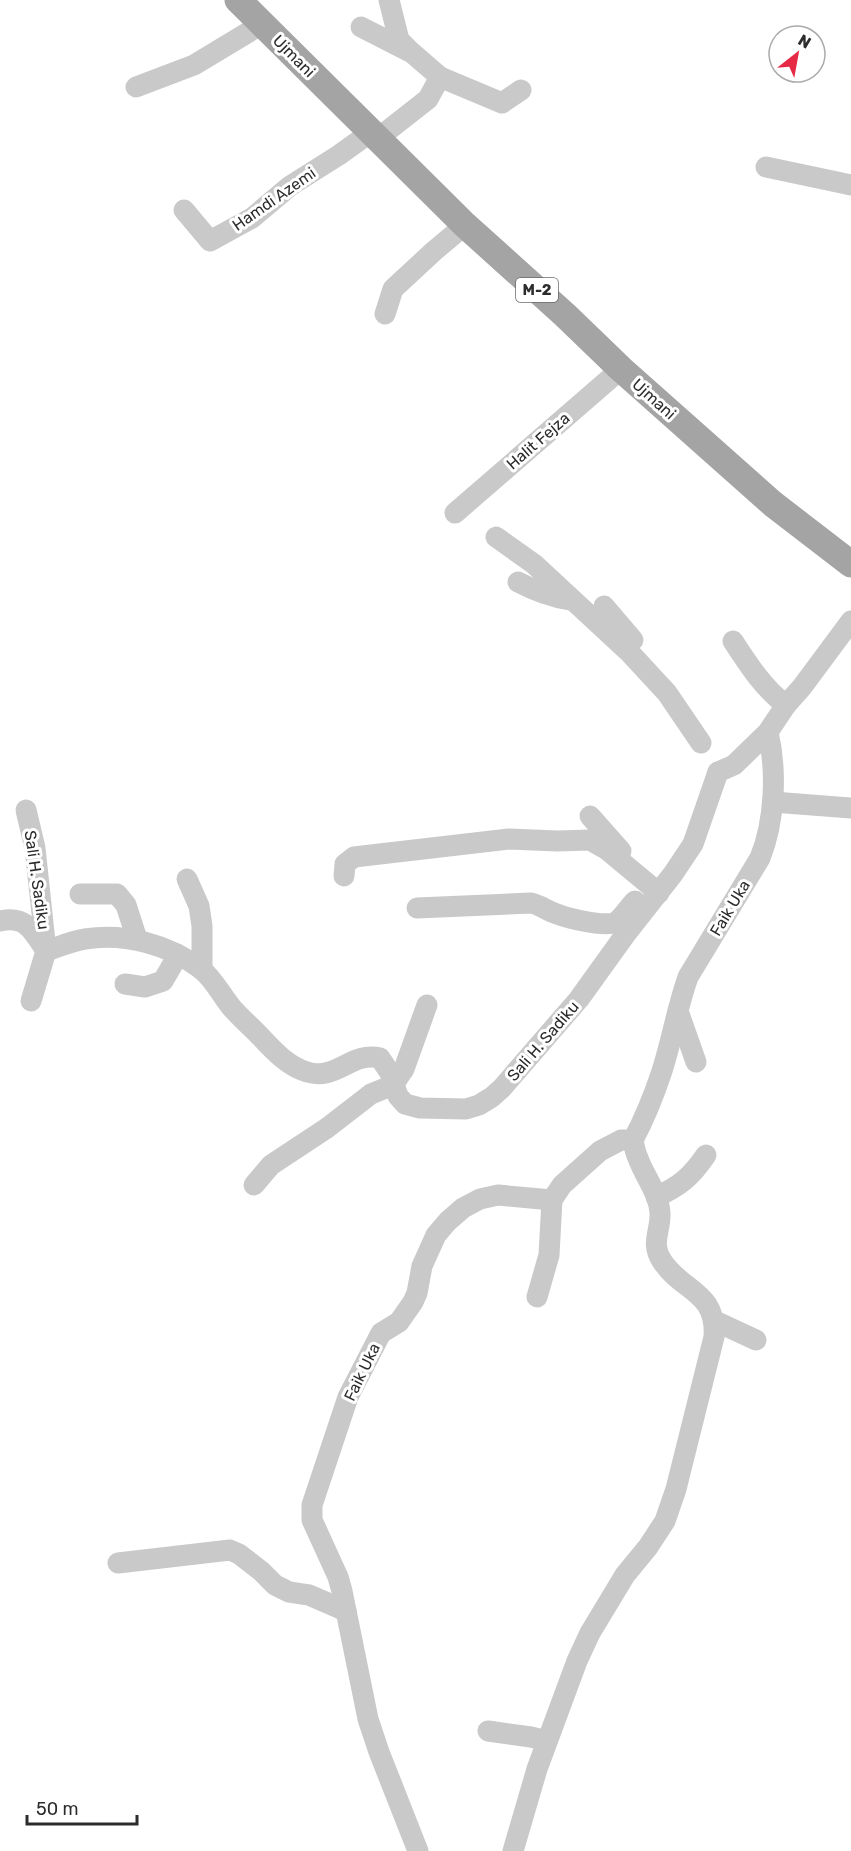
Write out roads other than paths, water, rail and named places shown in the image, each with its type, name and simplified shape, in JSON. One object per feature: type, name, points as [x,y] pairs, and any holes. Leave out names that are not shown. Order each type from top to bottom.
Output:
[{"type":"main road","name":"Ujmani","points":[[238,0],[465,225],[621,369],[773,504],[851,564]]},
{"type":"street","points":[[389,0],[399,40],[440,77],[502,103],[521,90]]},
{"type":"street","name":"Ujmani","points":[[136,87],[194,64],[262,24]]},
{"type":"street","points":[[360,27],[410,51]]},
{"type":"street","points":[[374,136],[428,99],[440,77]]},
{"type":"street","name":"Hamdi Azemi","points":[[184,210],[210,242],[252,218],[290,186],[374,136]]},
{"type":"street","points":[[766,167],[851,185]]},
{"type":"street","points":[[385,314],[393,289],[465,225]]},
{"type":"street","name":"Halit Fejza","points":[[455,513],[621,369]]},
{"type":"street","points":[[496,537],[534,564],[617,640],[667,693],[718,772],[734,765],[768,732],[851,621]]},
{"type":"street","points":[[518,582],[535,591],[571,600]]},
{"type":"street","points":[[604,606],[678,692],[700,729],[701,743]]},
{"type":"street","points":[[734,641],[747,662],[774,696],[786,705]]},
{"type":"street","name":"Faik Uka","points":[[633,1140],[648,1111],[662,1070],[688,977],[760,858],[765,844],[773,802],[768,732]]},
{"type":"street","name":"Sali H. Sadiku","points":[[46,951],[83,939],[115,936],[137,939],[178,955],[202,970],[232,1008],[274,1051],[295,1067],[308,1073],[321,1074],[335,1071],[369,1055],[380,1058],[390,1073],[398,1096],[405,1104],[420,1108],[466,1109],[479,1105],[502,1088],[579,999],[648,904],[654,888],[693,844],[718,772]]},
{"type":"street","points":[[773,802],[851,808]]},
{"type":"street","name":"Sali H. Sadiku","points":[[26,810],[35,848],[46,951],[31,1000]]},
{"type":"street","points":[[590,816],[625,856],[629,867]]},
{"type":"street","points":[[344,876],[345,864],[354,857],[516,839],[590,840],[654,888]]},
{"type":"street","points":[[186,879],[199,906],[202,926],[202,970]]},
{"type":"street","name":"Sali H. Sadiku","points":[[417,908],[531,903],[540,904],[557,914],[597,924],[607,924],[616,922],[640,895],[654,888]]},
{"type":"street","points":[[80,894],[117,894],[126,905],[137,939]]},
{"type":"street","name":"Sali H. Sadiku","points":[[0,921],[13,918],[30,927],[46,951]]},
{"type":"street","points":[[125,984],[145,987],[163,981],[178,955]]},
{"type":"street","points":[[254,1185],[271,1165],[327,1128],[371,1094],[393,1085],[404,1069],[427,1005]]},
{"type":"street","points":[[678,1011],[696,1062]]},
{"type":"street","points":[[513,1851],[547,1741],[590,1633],[626,1575],[665,1521],[676,1489],[714,1337],[715,1321],[708,1306],[698,1294],[672,1273],[656,1250],[660,1213],[633,1140],[621,1140],[600,1150],[562,1185],[552,1200],[549,1255],[537,1297]]},
{"type":"street","points":[[656,1197],[677,1187],[694,1172],[706,1155]]},
{"type":"street","name":"Faik Uka","points":[[418,1851],[368,1719],[338,1577],[312,1520],[312,1505],[348,1397],[381,1333],[399,1322],[413,1302],[428,1251],[436,1235],[463,1208],[480,1199],[498,1195],[552,1200]]},
{"type":"street","points":[[715,1321],[756,1340]]},
{"type":"street","points":[[118,1563],[230,1550],[261,1570],[275,1585],[289,1592],[309,1595],[346,1611]]},
{"type":"street","points":[[488,1731],[547,1741]]}]
